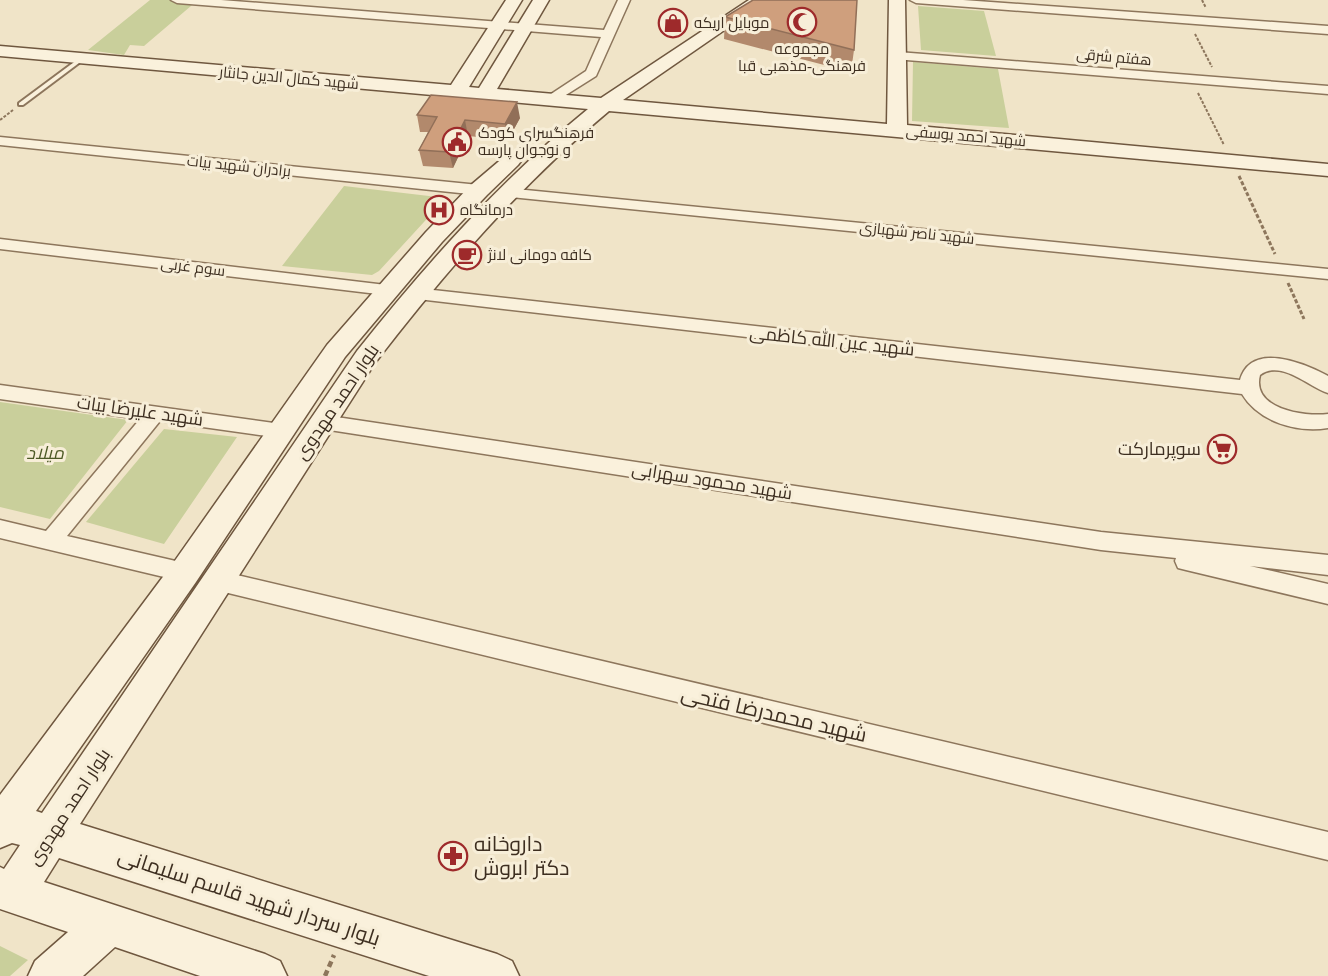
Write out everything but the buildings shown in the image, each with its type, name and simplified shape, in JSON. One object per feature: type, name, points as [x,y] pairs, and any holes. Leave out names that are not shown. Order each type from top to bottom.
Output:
[{"type":"main road","points":[[456,93],[514,0]]},
{"type":"main road","points":[[484,95],[541,0]]},
{"type":"main road","name":"بلوار احمد مهدوی","points":[[2,823],[185,572],[336,351],[386,290],[492,191],[551,151],[591,105],[735,0]]},
{"type":"main road","name":"بلوار احمد مهدوی","points":[[591,105],[760,0]]},
{"type":"main road","points":[[897,0],[897,130]]},
{"type":"main road","name":"شهید کمال الدین جانثار","points":[[0,51],[591,105]]},
{"type":"main road","name":"شهید احمد یوسفی","points":[[591,105],[897,130],[1328,170]]},
{"type":"main road","name":"بلوار احمد مهدوی","points":[[7,890],[51,835],[366,357],[492,191]]},
{"type":"main road","points":[[386,290],[415,294]]},
{"type":"main road","name":"بلوار سردار شهید قاسم سلیمانی","points":[[2,823],[51,835],[497,976]]},
{"type":"main road","points":[[7,890],[265,976]]},
{"type":"main road","points":[[50,976],[108,925]]},
{"type":"street","points":[[177,0],[608,34]]},
{"type":"street","points":[[550,101],[591,74],[624,0]]},
{"type":"street","points":[[915,0],[1328,30]]},
{"type":"street","name":"هفتم شرقی","points":[[898,56],[1328,90]]},
{"type":"street","name":"برادران شهید بیات","points":[[0,141],[492,191]]},
{"type":"street","name":"شهید ناصر شهبازی","points":[[492,191],[1328,274]]},
{"type":"street","name":"سوم غربی","points":[[0,244],[386,290]]},
{"type":"street","name":"شهید عین الله کاظمی","points":[[415,294],[1250,388]]},
{"type":"street","points":[[1328,386],[1305,371],[1271,365],[1255,370],[1250,375],[1250,388],[1261,404],[1281,417],[1306,423],[1328,421]]},
{"type":"street","name":"شهید علیرضا بیات","points":[[0,392],[281,431]]},
{"type":"street","points":[[50,541],[155,414]]},
{"type":"street","name":"شهید محمود سهرابی","points":[[323,422],[1101,541],[1318,564]]},
{"type":"street","points":[[0,529],[185,572]]},
{"type":"street","name":"شهید محمود سهرابی","points":[[1101,541],[1321,592]]},
{"type":"street","points":[[1318,564],[1300,566],[1299,574],[1304,583],[1321,592]]},
{"type":"street","name":"شهید محمدرضا فتحی","points":[[220,581],[1328,846]]},
{"type":"lane","points":[[21,104],[81,59]]},
{"type":"path","points":[[1189,20],[1218,81]]},
{"type":"path","points":[[1190,79],[1233,161],[1304,319]]},
{"type":"green space","points":[[150,0],[198,0],[144,46],[130,45],[124,55],[88,50]]},
{"type":"green space","points":[[918,6],[984,11],[996,56],[921,50]]},
{"type":"green space","points":[[913,62],[998,69],[1009,128],[912,121]]},
{"type":"green space","points":[[344,186],[446,198],[379,271],[372,275],[282,266]]},
{"type":"green space","name":"میلاد","points":[[0,402],[128,420],[50,519],[0,507]]},
{"type":"green space","points":[[164,429],[237,437],[164,544],[86,522]]},
{"type":"green space","points":[[0,946],[28,960],[10,976],[0,976]]},
{"type":"place","name":"مجموعه فرهنگی-مذهبی قبا","points":[[802,22]]},
{"type":"place","name":"موبایل اریکه","points":[[673,23]]},
{"type":"place","name":"فرهنگسرای کودک و نوجوان پارسه","points":[[457,142]]},
{"type":"place","name":"درمانگاه","points":[[439,210]]},
{"type":"place","name":"کافه دومانی لانژ","points":[[467,255]]},
{"type":"place","name":"سوپرمارکت","points":[[1222,449]]},
{"type":"place","name":"داروخانه دکتر ابروش","points":[[453,856]]}]
